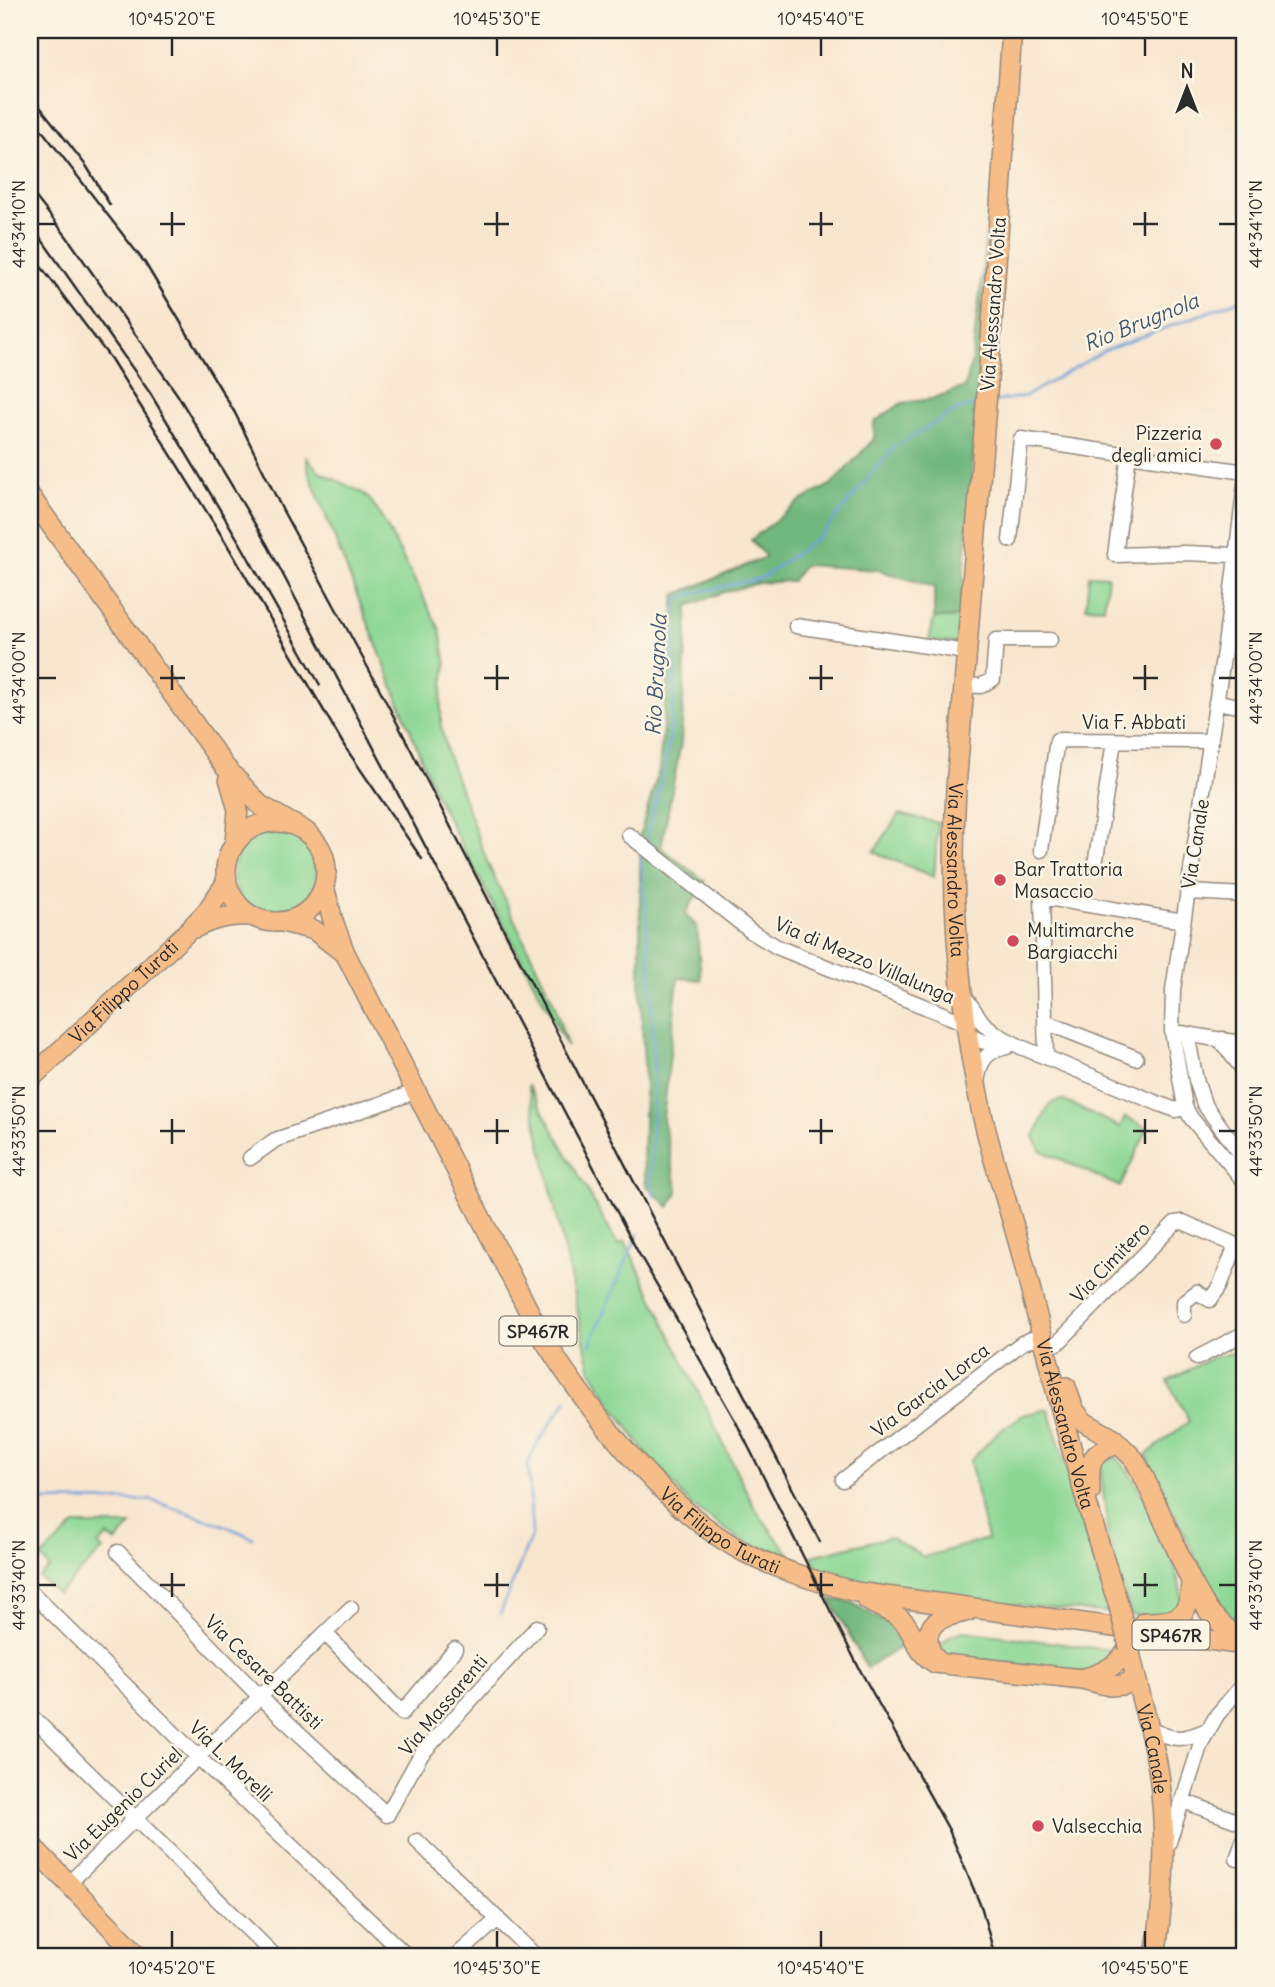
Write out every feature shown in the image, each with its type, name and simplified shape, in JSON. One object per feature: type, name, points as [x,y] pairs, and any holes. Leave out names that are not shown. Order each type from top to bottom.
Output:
[{"type":"main road","name":"Via Alessandro Volta","points":[[1012,30],[953,847],[962,915],[960,988],[980,1106],[1091,1518],[1129,1647]]},
{"type":"main road","points":[[30,496],[225,767],[260,805],[294,825]]},
{"type":"main road","points":[[225,767],[238,810],[235,842]]},
{"type":"main road","points":[[235,842],[247,830],[262,824],[278,822],[294,825]]},
{"type":"main road","name":"SP467R","points":[[294,825],[314,839],[321,850],[325,861],[324,886]]},
{"type":"main road","name":"SP467R","points":[[185,934],[207,911],[226,883],[226,861],[235,842]]},
{"type":"main road","points":[[226,883],[231,896],[251,916]]},
{"type":"main road","points":[[283,922],[297,918],[309,910],[324,886]]},
{"type":"main road","name":"Via Filippo Turati","points":[[324,886],[332,921],[345,953],[540,1333],[557,1361],[599,1417],[648,1474],[701,1523],[748,1555],[804,1577],[856,1592],[1245,1646]]},
{"type":"main road","name":"SP467R","points":[[185,934],[211,920],[234,915],[283,922]]},
{"type":"main road","name":"Via Filippo Turati","points":[[283,922],[314,930],[345,953]]},
{"type":"main road","name":"Via Filippo Turati","points":[[30,1079],[185,934]]},
{"type":"main road","points":[[1043,1341],[1063,1378],[1074,1410],[1084,1422],[1115,1444],[1145,1479],[1191,1581],[1215,1619],[1228,1630],[1245,1637]]},
{"type":"main road","points":[[1070,1441],[1115,1444]]},
{"type":"main road","points":[[1091,1518],[1091,1461],[1095,1454],[1115,1444]]},
{"type":"main road","points":[[1096,1624],[1161,1622],[1178,1618],[1189,1604],[1191,1581]]},
{"type":"main road","points":[[856,1592],[871,1603],[897,1615],[906,1624],[925,1657],[935,1663],[1096,1680],[1116,1675],[1136,1679]]},
{"type":"main road","points":[[945,1665],[935,1658],[928,1648],[928,1639],[935,1623],[942,1618],[979,1609]]},
{"type":"main road","points":[[1096,1680],[1118,1662],[1129,1647]]},
{"type":"main road","name":"Via Canale","points":[[1129,1647],[1158,1771],[1165,1853],[1155,1957]]},
{"type":"main road","points":[[1096,1680],[1131,1703],[1147,1724]]},
{"type":"main road","points":[[30,1844],[141,1957]]},
{"type":"street","points":[[1010,540],[1021,439],[1245,472]]},
{"type":"street","points":[[1129,455],[1115,555],[1235,555]]},
{"type":"street","name":"Via Canale","points":[[1245,484],[1235,555],[1240,572],[1226,638],[1173,990],[1185,1107],[1191,1118],[1245,1182]]},
{"type":"street","points":[[796,626],[966,652]]},
{"type":"street","points":[[1226,638],[1245,641]]},
{"type":"street","points":[[964,685],[981,685],[993,679],[996,640],[1050,640]]},
{"type":"street","points":[[1216,702],[1245,707]]},
{"type":"street","name":"Via F. Abbati","points":[[1041,850],[1057,740],[1211,741]]},
{"type":"street","points":[[1096,859],[1114,741]]},
{"type":"street","name":"Via di Mezzo Villalunga","points":[[641,843],[752,932],[777,947],[966,1029]]},
{"type":"street","points":[[1188,892],[1245,895]]},
{"type":"street","points":[[1046,1057],[1042,897],[1183,921]]},
{"type":"street","points":[[960,988],[983,1023],[1009,1043]]},
{"type":"street","points":[[1045,1021],[1136,1058]]},
{"type":"street","points":[[966,1029],[1046,1057],[1176,1110],[1185,1107]]},
{"type":"street","points":[[1179,1032],[1245,1044]]},
{"type":"street","name":"Via Canale","points":[[1179,1032],[1204,1104],[1245,1160]]},
{"type":"street","points":[[1222,1039],[1245,1072]]},
{"type":"street","points":[[980,1106],[978,1079],[981,1062],[987,1054],[1009,1043]]},
{"type":"street","points":[[250,1158],[275,1140],[415,1092]]},
{"type":"street","name":"Via Cimitero","points":[[1043,1341],[1058,1343],[1175,1223],[1183,1222],[1240,1247]]},
{"type":"street","points":[[1184,1315],[1184,1302],[1197,1292],[1210,1300],[1240,1247]]},
{"type":"street","points":[[1197,1358],[1245,1333]]},
{"type":"street","name":"Via Garcia Lorca","points":[[843,1480],[1022,1343],[1043,1341]]},
{"type":"street","name":"Via Cesare Battisti","points":[[118,1552],[260,1697],[387,1815]]},
{"type":"street","name":"Via L. Morelli","points":[[30,1591],[199,1758],[408,1957]]},
{"type":"street","name":"Via Eugenio Curiel","points":[[68,1884],[351,1608]]},
{"type":"street","name":"Via Massarenti","points":[[387,1815],[420,1756],[537,1627]]},
{"type":"street","name":"Via Massarenti","points":[[325,1633],[402,1713],[455,1648]]},
{"type":"street","name":"Via Canale","points":[[1165,1853],[1197,1755],[1208,1730],[1217,1714],[1245,1682]]},
{"type":"street","points":[[30,1715],[276,1957]]},
{"type":"street","points":[[1147,1724],[1170,1738],[1185,1739],[1208,1730]]},
{"type":"street","points":[[1185,1739],[1197,1755]]},
{"type":"street","points":[[1183,1801],[1245,1824]]},
{"type":"street","points":[[1237,1858],[1245,1836]]},
{"type":"street","points":[[417,1841],[537,1957]]},
{"type":"street","points":[[455,1957],[498,1919]]},
{"type":"green space","points":[[987,229],[972,482],[960,617],[934,618],[934,587],[878,570],[804,565],[792,581],[758,583],[688,606],[681,743],[661,848],[705,881],[685,914],[697,927],[701,980],[678,978],[663,1120],[678,1192],[669,1207],[646,1185],[643,1160],[645,1087],[640,979],[640,834],[659,770],[675,595],[766,557],[751,540],[799,502],[832,484],[874,439],[874,422],[902,403],[931,399],[965,387],[972,361]]},
{"type":"green space","points":[[306,457],[320,472],[363,493],[372,502],[440,630],[446,664],[441,699],[441,726],[447,753],[488,864],[554,1003],[567,1046],[437,798],[309,473]]},
{"type":"green space","points":[[1089,575],[1108,576],[1104,608],[1086,607]]},
{"type":"green space","points":[[960,617],[958,644],[929,640],[934,618]]},
{"type":"green space","points":[[899,814],[938,823],[934,877],[874,852]]},
{"type":"green space","points":[[275,831],[291,834],[305,843],[314,857],[317,873],[314,889],[305,903],[291,912],[275,915],[259,912],[245,903],[236,889],[233,873],[236,857],[245,843],[259,834]]},
{"type":"green space","points":[[528,1085],[618,1245],[625,1241],[755,1509],[796,1563],[785,1562],[736,1537],[691,1505],[649,1457],[610,1402],[590,1368]]},
{"type":"green space","points":[[1062,1100],[1120,1127],[1125,1117],[1148,1128],[1120,1187],[1040,1150],[1034,1136],[1050,1103]]},
{"type":"green space","points":[[1241,1351],[1245,1356],[1245,1439],[1237,1455],[1245,1458],[1245,1594],[1234,1620],[1219,1605],[1146,1455],[1189,1421],[1168,1381],[1211,1358]]},
{"type":"green space","points":[[1049,1409],[1109,1613],[927,1594],[819,1573],[812,1556],[890,1537],[924,1557],[987,1539],[970,1461],[997,1433],[1023,1415]]},
{"type":"green space","points":[[1116,1457],[1138,1486],[1148,1505],[1167,1546],[1180,1586],[1183,1603],[1163,1617],[1131,1615],[1107,1534],[1101,1463]]},
{"type":"green space","points":[[75,1525],[131,1525],[116,1542],[108,1536],[98,1545],[103,1550],[58,1594],[39,1577],[50,1568],[41,1557]]},
{"type":"green space","points":[[830,1599],[851,1602],[884,1622],[901,1628],[910,1641],[867,1668]]},
{"type":"green space","points":[[963,1631],[1110,1650],[1115,1659],[1088,1673],[944,1656],[941,1645],[950,1636]]},
{"type":"waterway","name":"Rio Brugnola","points":[[992,402],[1026,396],[1104,351],[1245,298]]},
{"type":"waterway","name":"Rio Brugnola","points":[[645,842],[670,735],[674,688],[674,609],[679,599],[694,593],[762,578],[822,534],[893,448],[959,409],[979,405]]},
{"type":"waterway","name":"Rio Brugnola","points":[[643,852],[641,860],[651,974],[654,1080],[650,1185],[655,1197]]},
{"type":"waterway","name":"Rio Brugnola","points":[[590,1344],[638,1234]]},
{"type":"waterway","name":"Rio Brugnola","points":[[500,1614],[532,1534],[528,1463],[536,1446],[567,1400]]},
{"type":"waterway","points":[[30,1501],[150,1500],[253,1538]]},
{"type":"railway","points":[[30,94],[87,167],[110,205]]},
{"type":"railway","points":[[30,115],[145,263],[235,413],[283,511],[379,688],[820,1542]]},
{"type":"railway","points":[[30,190],[67,237],[177,394],[268,546],[638,1252],[736,1422],[860,1670],[949,1830],[982,1909],[995,1957]]},
{"type":"railway","points":[[30,223],[150,393],[240,543],[320,685]]},
{"type":"railway","points":[[30,252],[111,359],[225,541],[345,747],[422,859]]},
{"type":"place","name":"Pizzeria degli amici","points":[[1216,444]]},
{"type":"place","name":"Bar Trattoria Masaccio","points":[[1000,880]]},
{"type":"place","name":"Multimarche Bargiacchi","points":[[1013,941]]},
{"type":"place","name":"Valsecchia","points":[[1038,1826]]}]
